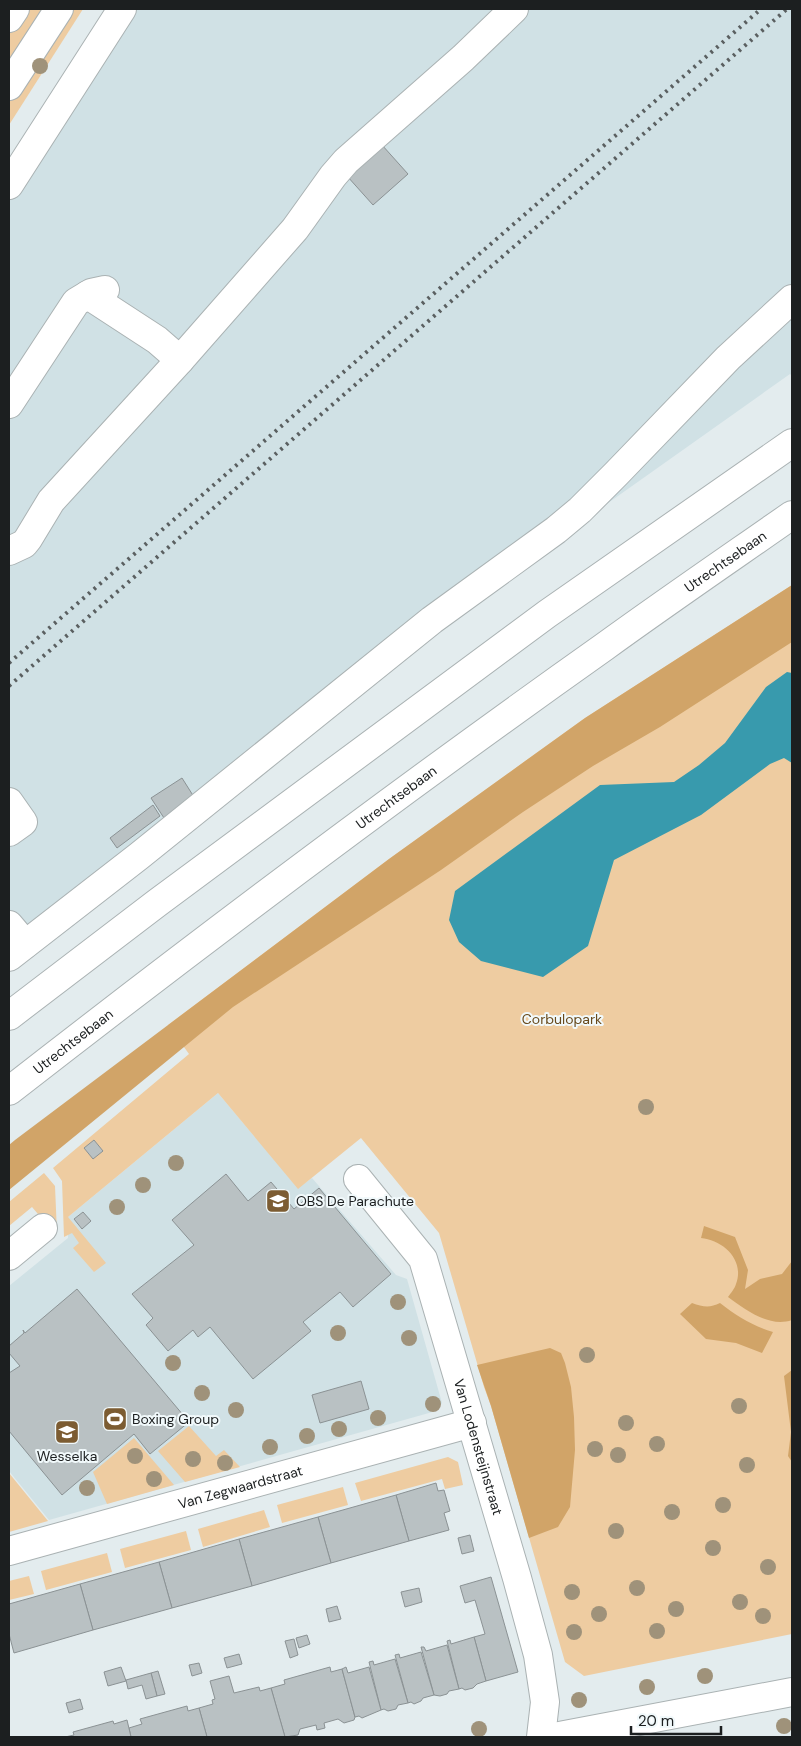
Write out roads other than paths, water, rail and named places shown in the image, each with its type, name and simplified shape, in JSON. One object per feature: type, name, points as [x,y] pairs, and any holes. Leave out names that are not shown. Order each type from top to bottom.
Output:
[{"type":"main road","points":[[9,18],[15,9]]},
{"type":"main road","points":[[9,86],[59,9]]},
{"type":"main road","points":[[9,185],[122,9]]},
{"type":"main road","points":[[9,551],[28,540],[51,501],[180,360],[295,229],[346,161],[464,58],[514,9]]},
{"type":"main road","points":[[9,404],[76,302],[100,292],[145,318],[163,345],[180,360]]},
{"type":"main road","points":[[14,942],[153,845],[425,626],[556,530],[580,510],[616,474],[728,358],[792,299]]},
{"type":"main road","points":[[9,1016],[547,614],[792,443]]},
{"type":"main road","name":"Utrechtsebaan","points":[[9,1091],[194,948],[400,795],[603,647],[792,515]]},
{"type":"main road","points":[[9,802],[23,822],[9,832]]},
{"type":"main road","name":"Van Lodensteijnstraat","points":[[358,1179],[423,1259],[472,1422],[538,1655],[545,1702],[541,1737]]},
{"type":"main road","points":[[9,1256],[44,1228]]},
{"type":"main road","name":"Van Zegwaardstraat","points":[[9,1551],[472,1422]]},
{"type":"main road","points":[[554,1737],[792,1692]]},
{"type":"water","points":[[787,672],[792,673],[792,763],[784,758],[770,764],[701,815],[614,860],[588,946],[543,977],[481,961],[459,942],[449,920],[455,891],[600,785],[674,782],[699,765],[725,743],[766,687]]},
{"type":"railway","points":[[9,663],[761,9]]},
{"type":"railway","points":[[9,686],[787,9]]},
{"type":"place","name":"OBS De Parachute","points":[[278,1201]]},
{"type":"place","name":"Boxing Group","points":[[115,1419]]},
{"type":"place","name":"Wesselka","points":[[67,1432]]},
{"type":"park label","name":"Corbulopark","points":[[562,1019]]}]
